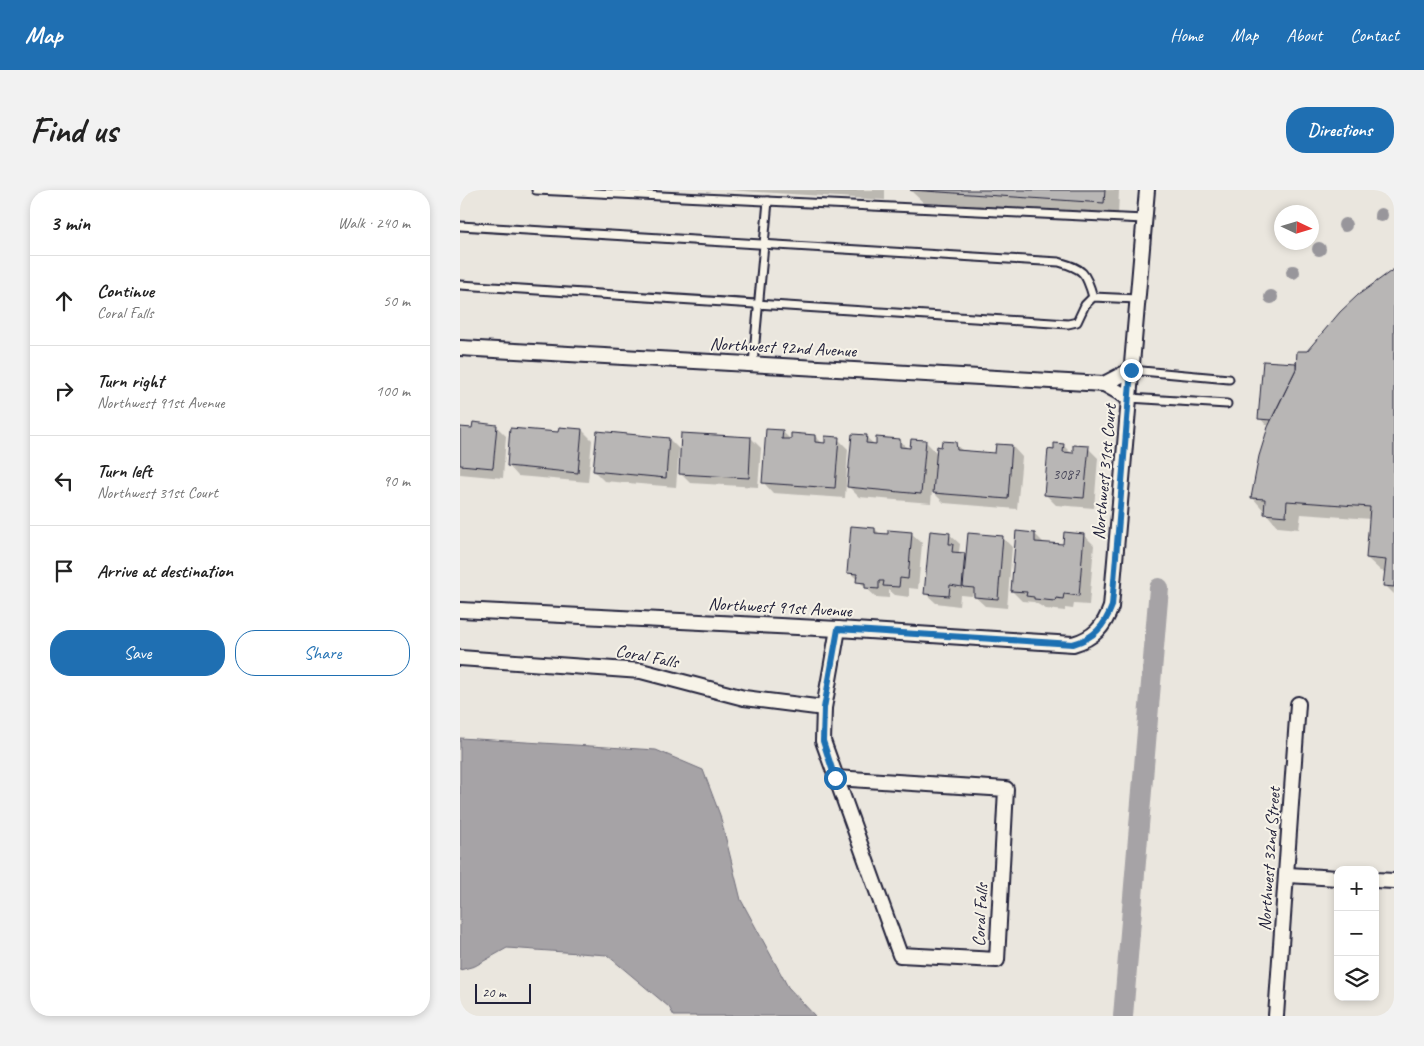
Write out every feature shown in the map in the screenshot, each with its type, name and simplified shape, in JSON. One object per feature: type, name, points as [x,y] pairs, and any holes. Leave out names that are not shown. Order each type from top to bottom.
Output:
[{"type":"street","name":"Northwest 31st Court","points":[[1096,634],[1106,622],[1112,606],[1147,190]]},
{"type":"street","name":"Northwest 92nd Avenue","points":[[460,348],[1104,384],[1128,398]]},
{"type":"street","points":[[1104,384],[1131,370]]},
{"type":"street","name":"Northwest 91st Avenue","points":[[460,610],[838,629],[1073,644],[1086,640],[1096,634]]},
{"type":"street","name":"Coral Falls","points":[[835,778],[1006,789],[997,960],[900,954],[835,778],[823,741],[824,708],[838,629]]},
{"type":"street","name":"Coral Falls","points":[[460,658],[641,671],[744,698],[824,708]]},
{"type":"street","name":"Northwest 32nd Street","points":[[1276,1016],[1288,875],[1298,704]]},
{"type":"street","points":[[1288,875],[1334,878]]},
{"type":"street","points":[[1379,880],[1394,881]]},
{"type":"lane","points":[[536,190],[1144,219]]},
{"type":"lane","points":[[753,364],[768,201]]},
{"type":"lane","points":[[460,226],[1058,262],[1078,268],[1087,277],[1093,297]]},
{"type":"lane","points":[[460,284],[575,290],[758,305],[1068,324],[1077,322],[1085,304],[1093,297],[1137,299]]},
{"type":"lane","points":[[1131,370],[1229,379]]},
{"type":"lane","points":[[1128,398],[1227,404]]},
{"type":"shaded area","points":[[460,738],[656,750],[703,770],[720,815],[741,900],[788,987],[815,1016],[674,1016],[669,1007],[607,955],[507,948],[475,966],[460,970]]},
{"type":"building","points":[[910,190],[1105,190],[1104,203]]},
{"type":"building","points":[[1394,269],[1394,587],[1383,586],[1386,560],[1366,558],[1370,507],[1287,501],[1286,516],[1264,514],[1265,499],[1251,498],[1259,456],[1268,427],[1296,369],[1297,351],[1307,351],[1340,312],[1358,295]]},
{"type":"building","points":[[1263,361],[1296,363],[1296,369],[1271,420],[1258,419]]},
{"type":"building","points":[[473,422],[497,425],[493,468],[460,465],[460,427],[472,428]]},
{"type":"building","points":[[559,427],[582,429],[578,473],[507,466],[510,428],[558,432]]},
{"type":"building","points":[[766,429],[783,430],[782,439],[791,439],[791,433],[815,435],[815,442],[825,443],[825,436],[839,437],[835,488],[762,483]]},
{"type":"building","points":[[597,431],[669,438],[666,478],[593,471]]},
{"type":"building","points":[[681,433],[751,437],[749,478],[679,474]]},
{"type":"building","points":[[852,434],[867,435],[866,443],[876,444],[876,437],[900,439],[900,447],[910,448],[911,439],[926,440],[921,494],[847,487]]},
{"type":"building","points":[[942,441],[956,442],[957,450],[995,453],[996,444],[1012,445],[1008,499],[933,493],[937,446],[941,447]]},
{"type":"building","points":[[1054,443],[1064,444],[1063,452],[1073,453],[1073,445],[1089,446],[1084,498],[1044,495],[1048,449],[1054,450]]},
{"type":"building","points":[[851,526],[875,528],[875,533],[888,534],[888,530],[912,532],[908,579],[900,578],[899,587],[883,586],[884,581],[879,581],[879,589],[865,588],[865,583],[856,582],[857,574],[847,573]]},
{"type":"building","points":[[930,531],[950,533],[949,544],[953,544],[952,552],[965,553],[962,587],[950,585],[949,596],[924,594]]},
{"type":"building","points":[[1016,531],[1035,533],[1035,542],[1063,544],[1064,532],[1084,534],[1079,596],[1064,594],[1063,599],[1056,598],[1055,601],[1034,599],[1034,597],[1026,596],[1027,592],[1011,591]]},
{"type":"building","points":[[968,533],[1003,536],[998,599],[974,597],[974,588],[963,587]]},
{"type":"waterway","points":[[1123,1016],[1159,588]]},
{"type":"route","points":[[835,778],[823,741],[824,708],[838,629],[1073,644],[1086,640],[1096,634],[1106,622],[1112,606],[1131,370]]}]
